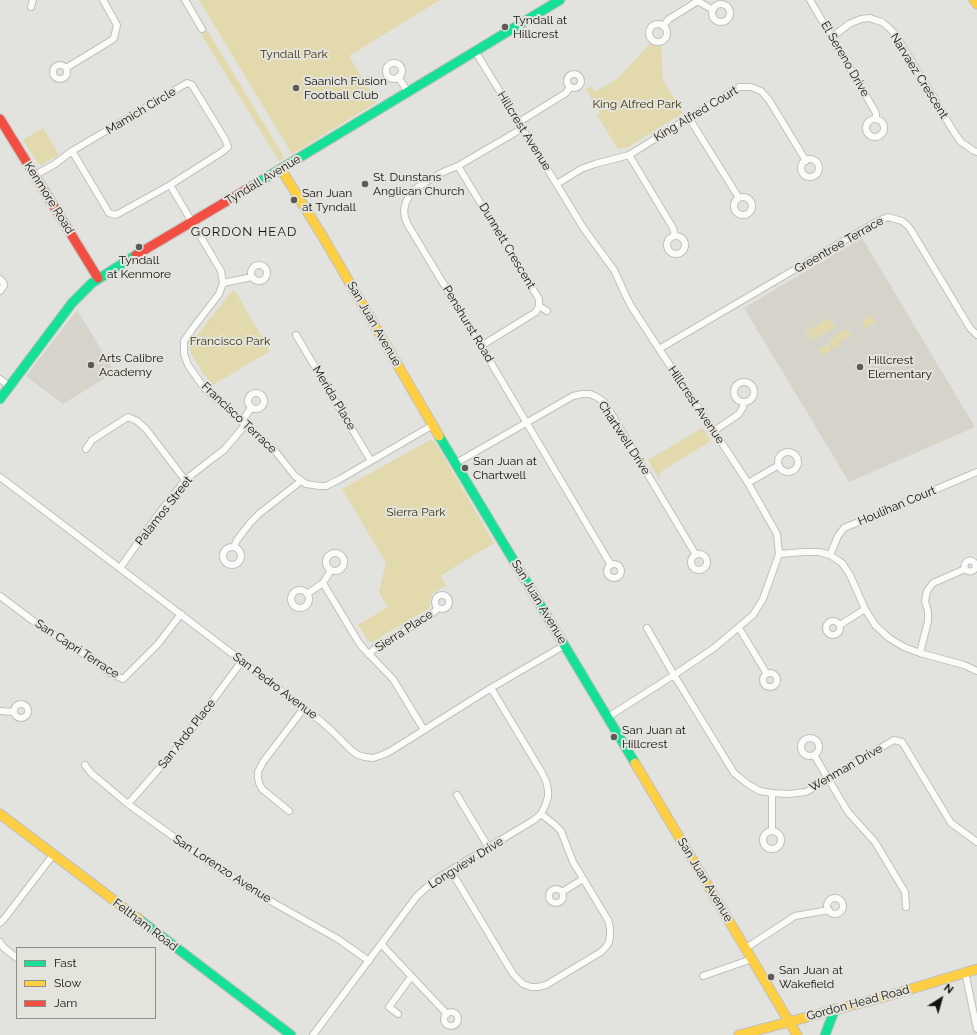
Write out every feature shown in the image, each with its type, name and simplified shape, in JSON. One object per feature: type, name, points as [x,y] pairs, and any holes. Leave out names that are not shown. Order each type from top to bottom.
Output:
[{"type":"street","points":[[66,68],[114,38],[117,25],[103,0]]},
{"type":"street","points":[[185,0],[202,29]]},
{"type":"street","name":"Tyndall Avenue","points":[[0,399],[72,303],[98,278],[560,0]]},
{"type":"street","name":"El Sereno Drive","points":[[810,0],[876,113],[876,119]]},
{"type":"street","points":[[974,0],[977,4]]},
{"type":"street","points":[[663,26],[669,19],[697,1],[713,10]]},
{"type":"street","name":"Narvaez Crescent","points":[[832,37],[848,24],[861,19],[870,18],[882,22],[895,34],[961,142],[977,152]]},
{"type":"street","name":"Hillcrest Avenue","points":[[475,51],[584,229],[614,270],[626,296],[659,349],[748,483],[777,534],[779,554],[763,599],[753,615],[714,648],[608,717]]},
{"type":"street","points":[[398,78],[408,92]]},
{"type":"street","name":"Mamich Circle","points":[[35,175],[55,164],[72,151],[187,83],[192,85],[225,139],[228,147],[170,185],[116,215],[109,213],[72,151]]},
{"type":"street","points":[[519,122],[566,93],[570,87]]},
{"type":"street","name":"King Alfred Court","points":[[557,184],[581,170],[595,164],[629,155],[739,87],[751,87],[761,92],[769,100],[806,161]]},
{"type":"street","points":[[689,118],[738,198]]},
{"type":"street","name":"Kenmore Road","points":[[0,119],[3,131],[35,175],[98,278]]},
{"type":"street","name":"Penshurst Road","points":[[523,128],[458,166],[443,172],[413,191],[406,202],[404,214],[408,225],[610,565]]},
{"type":"street","points":[[629,155],[673,228],[675,236]]},
{"type":"street","name":"Dunnett Crescent","points":[[458,166],[539,299],[539,306]]},
{"type":"street","name":"San Juan Avenue","points":[[281,169],[327,243],[433,425],[797,1035]]},
{"type":"street","points":[[170,185],[221,271],[223,283],[252,277]]},
{"type":"street","name":"Greentree Terrace","points":[[659,349],[876,222],[888,217],[902,221],[907,225],[970,328],[977,335]]},
{"type":"street","points":[[0,279],[4,285],[0,291]]},
{"type":"street","name":"Francisco Terrace","points":[[223,283],[219,294],[184,341],[184,354],[188,365],[204,388],[275,451],[295,476],[301,481]]},
{"type":"street","points":[[481,346],[536,312],[539,306],[547,311]]},
{"type":"street","name":"Merida Place","points":[[296,335],[371,461]]},
{"type":"street","points":[[0,379],[9,386]]},
{"type":"street","name":"Chartwell Drive","points":[[456,463],[573,396],[590,394],[605,403],[696,555]]},
{"type":"street","points":[[714,431],[735,418],[743,407],[744,402]]},
{"type":"street","name":"Palamos Street","points":[[120,568],[184,480],[224,450],[244,422],[251,408]]},
{"type":"street","points":[[86,449],[92,440],[128,417],[137,421],[146,429],[184,480]]},
{"type":"street","points":[[234,547],[237,540],[260,513],[301,481],[306,484],[326,486],[433,425]]},
{"type":"street","points":[[748,483],[779,465]]},
{"type":"street","name":"Houlihan Court","points":[[830,555],[838,536],[844,528],[977,472]]},
{"type":"street","name":"San Pedro Avenue","points":[[0,477],[304,708],[358,755],[373,758],[382,755],[491,688],[565,645]]},
{"type":"street","points":[[779,554],[819,552],[830,555],[842,563],[850,575],[865,609],[875,625],[889,638],[904,647],[964,665],[977,671]]},
{"type":"street","points":[[920,653],[928,621],[928,611],[925,601],[926,592],[933,583],[965,569]]},
{"type":"street","points":[[307,594],[323,584],[330,570]]},
{"type":"street","points":[[323,584],[359,642],[369,655],[393,679],[424,730]]},
{"type":"street","name":"San Capri Terrace","points":[[0,596],[36,623],[110,673],[123,679],[158,644],[181,614]]},
{"type":"street","name":"Sierra Place","points":[[369,655],[373,650],[433,613],[438,608]]},
{"type":"street","points":[[840,625],[865,609]]},
{"type":"street","name":"Wenman Drive","points":[[647,628],[734,773],[749,785],[760,791],[772,793],[789,794],[806,792],[894,740],[902,742],[951,823],[977,842]]},
{"type":"street","points":[[739,628],[767,674]]},
{"type":"street","name":"San Ardo Place","points":[[128,804],[179,746],[242,661]]},
{"type":"street","points":[[451,871],[513,974],[523,984],[531,987],[546,985],[601,952],[609,942],[610,928],[608,920],[573,862],[561,831],[541,814],[548,797],[548,790],[541,771],[491,688]]},
{"type":"street","points":[[289,811],[262,788],[259,783],[258,772],[263,762],[304,708]]},
{"type":"street","points":[[0,712],[14,712]]},
{"type":"street","points":[[814,755],[848,812],[874,842],[905,892],[906,907]]},
{"type":"street","name":"San Lorenzo Avenue","points":[[86,765],[91,774],[128,804],[210,863],[274,903],[338,939],[368,961]]},
{"type":"street","points":[[772,793],[772,831]]},
{"type":"street","points":[[457,795],[489,848]]},
{"type":"street","name":"Feltham Road","points":[[0,814],[291,1035]]},
{"type":"street","name":"Longview Drive","points":[[313,1035],[417,896],[432,883],[534,820],[541,814]]},
{"type":"street","points":[[0,923],[53,855]]},
{"type":"street","points":[[562,892],[583,879]]},
{"type":"street","points":[[746,948],[795,916],[829,910]]},
{"type":"street","points":[[0,942],[4,948],[16,957]]},
{"type":"street","points":[[381,944],[446,1014]]},
{"type":"street","points":[[703,976],[752,958]]},
{"type":"street","name":"Gordon Head Road","points":[[739,1035],[892,995],[977,969]]},
{"type":"street","points":[[965,972],[977,1029]]},
{"type":"street","points":[[398,1014],[388,1007],[411,977]]},
{"type":"street","points":[[825,1035],[835,1009]]},
{"type":"shaded area","name":"Hillcrest Elementary","points":[[862,238],[975,427],[849,482],[744,308]]},
{"type":"shaded area","points":[[77,310],[115,372],[63,404],[26,376]]},
{"type":"green space","name":"Tyndall Park","points":[[199,0],[440,0],[349,56],[377,102],[292,154]]},
{"type":"green space","name":"Tyndall Park","points":[[207,30],[284,157],[279,161],[201,34]]},
{"type":"green space","name":"King Alfred Park","points":[[650,44],[661,46],[663,80],[683,113],[628,147],[618,149],[597,115],[600,113],[586,90],[591,86],[595,92],[618,78]]},
{"type":"green space","points":[[43,128],[59,155],[41,165],[37,162],[23,140]]},
{"type":"green space","name":"Francisco Park","points":[[234,289],[270,351],[213,385],[203,373],[191,354],[191,344]]},
{"type":"green space","points":[[871,316],[875,323],[865,328],[862,321]]},
{"type":"green space","points":[[829,318],[835,327],[817,338],[811,328]]},
{"type":"green space","points":[[810,328],[816,338],[813,340],[806,334],[807,330]]},
{"type":"green space","points":[[844,330],[848,330],[851,336],[840,342],[838,347],[834,349],[829,341]]},
{"type":"green space","points":[[828,344],[832,350],[822,355],[818,349]]},
{"type":"green space","points":[[702,428],[711,441],[662,471],[659,475],[660,480],[648,460]]},
{"type":"green space","name":"Sierra Park","points":[[430,440],[435,442],[494,543],[440,576],[446,585],[432,594],[428,609],[371,642],[367,639],[358,625],[388,607],[379,592],[386,563],[342,489]]},
{"type":"traffic: fast","points":[[249,188],[560,0]]},
{"type":"traffic: fast","points":[[0,399],[72,303],[92,283],[136,255]]},
{"type":"traffic: fast","points":[[439,436],[635,763]]},
{"type":"traffic: fast","points":[[140,920],[291,1035]]},
{"type":"traffic: fast","points":[[825,1035],[835,1009]]},
{"type":"traffic: slow","points":[[974,0],[977,4]]},
{"type":"traffic: slow","points":[[281,169],[323,237],[439,436]]},
{"type":"traffic: slow","points":[[635,763],[797,1035]]},
{"type":"traffic: slow","points":[[0,814],[140,920]]},
{"type":"traffic: slow","points":[[739,1035],[891,995],[977,969]]},
{"type":"traffic: jam","points":[[0,119],[98,278]]},
{"type":"traffic: jam","points":[[136,255],[249,188]]},
{"type":"place","name":"Tyndall at Hillcrest","points":[[505,27]]},
{"type":"place","name":"Saanich Fusion Football Club","points":[[296,88]]},
{"type":"place","name":"St. Dunstans Anglican Church","points":[[365,184]]},
{"type":"place","name":"San Juan at Tyndall","points":[[294,200]]},
{"type":"place","name":"Tyndall at Kenmore","points":[[139,247]]},
{"type":"place","name":"Arts Calibre Academy","points":[[91,365]]},
{"type":"place","name":"Hillcrest Elementary","points":[[860,367]]},
{"type":"place","name":"San Juan at Chartwell","points":[[465,468]]},
{"type":"place","name":"San Juan at Hillcrest","points":[[614,737]]},
{"type":"place","name":"San Juan at Wakefield","points":[[771,977]]},
{"type":"district","name":"GORDON HEAD","points":[[244,232]]}]
